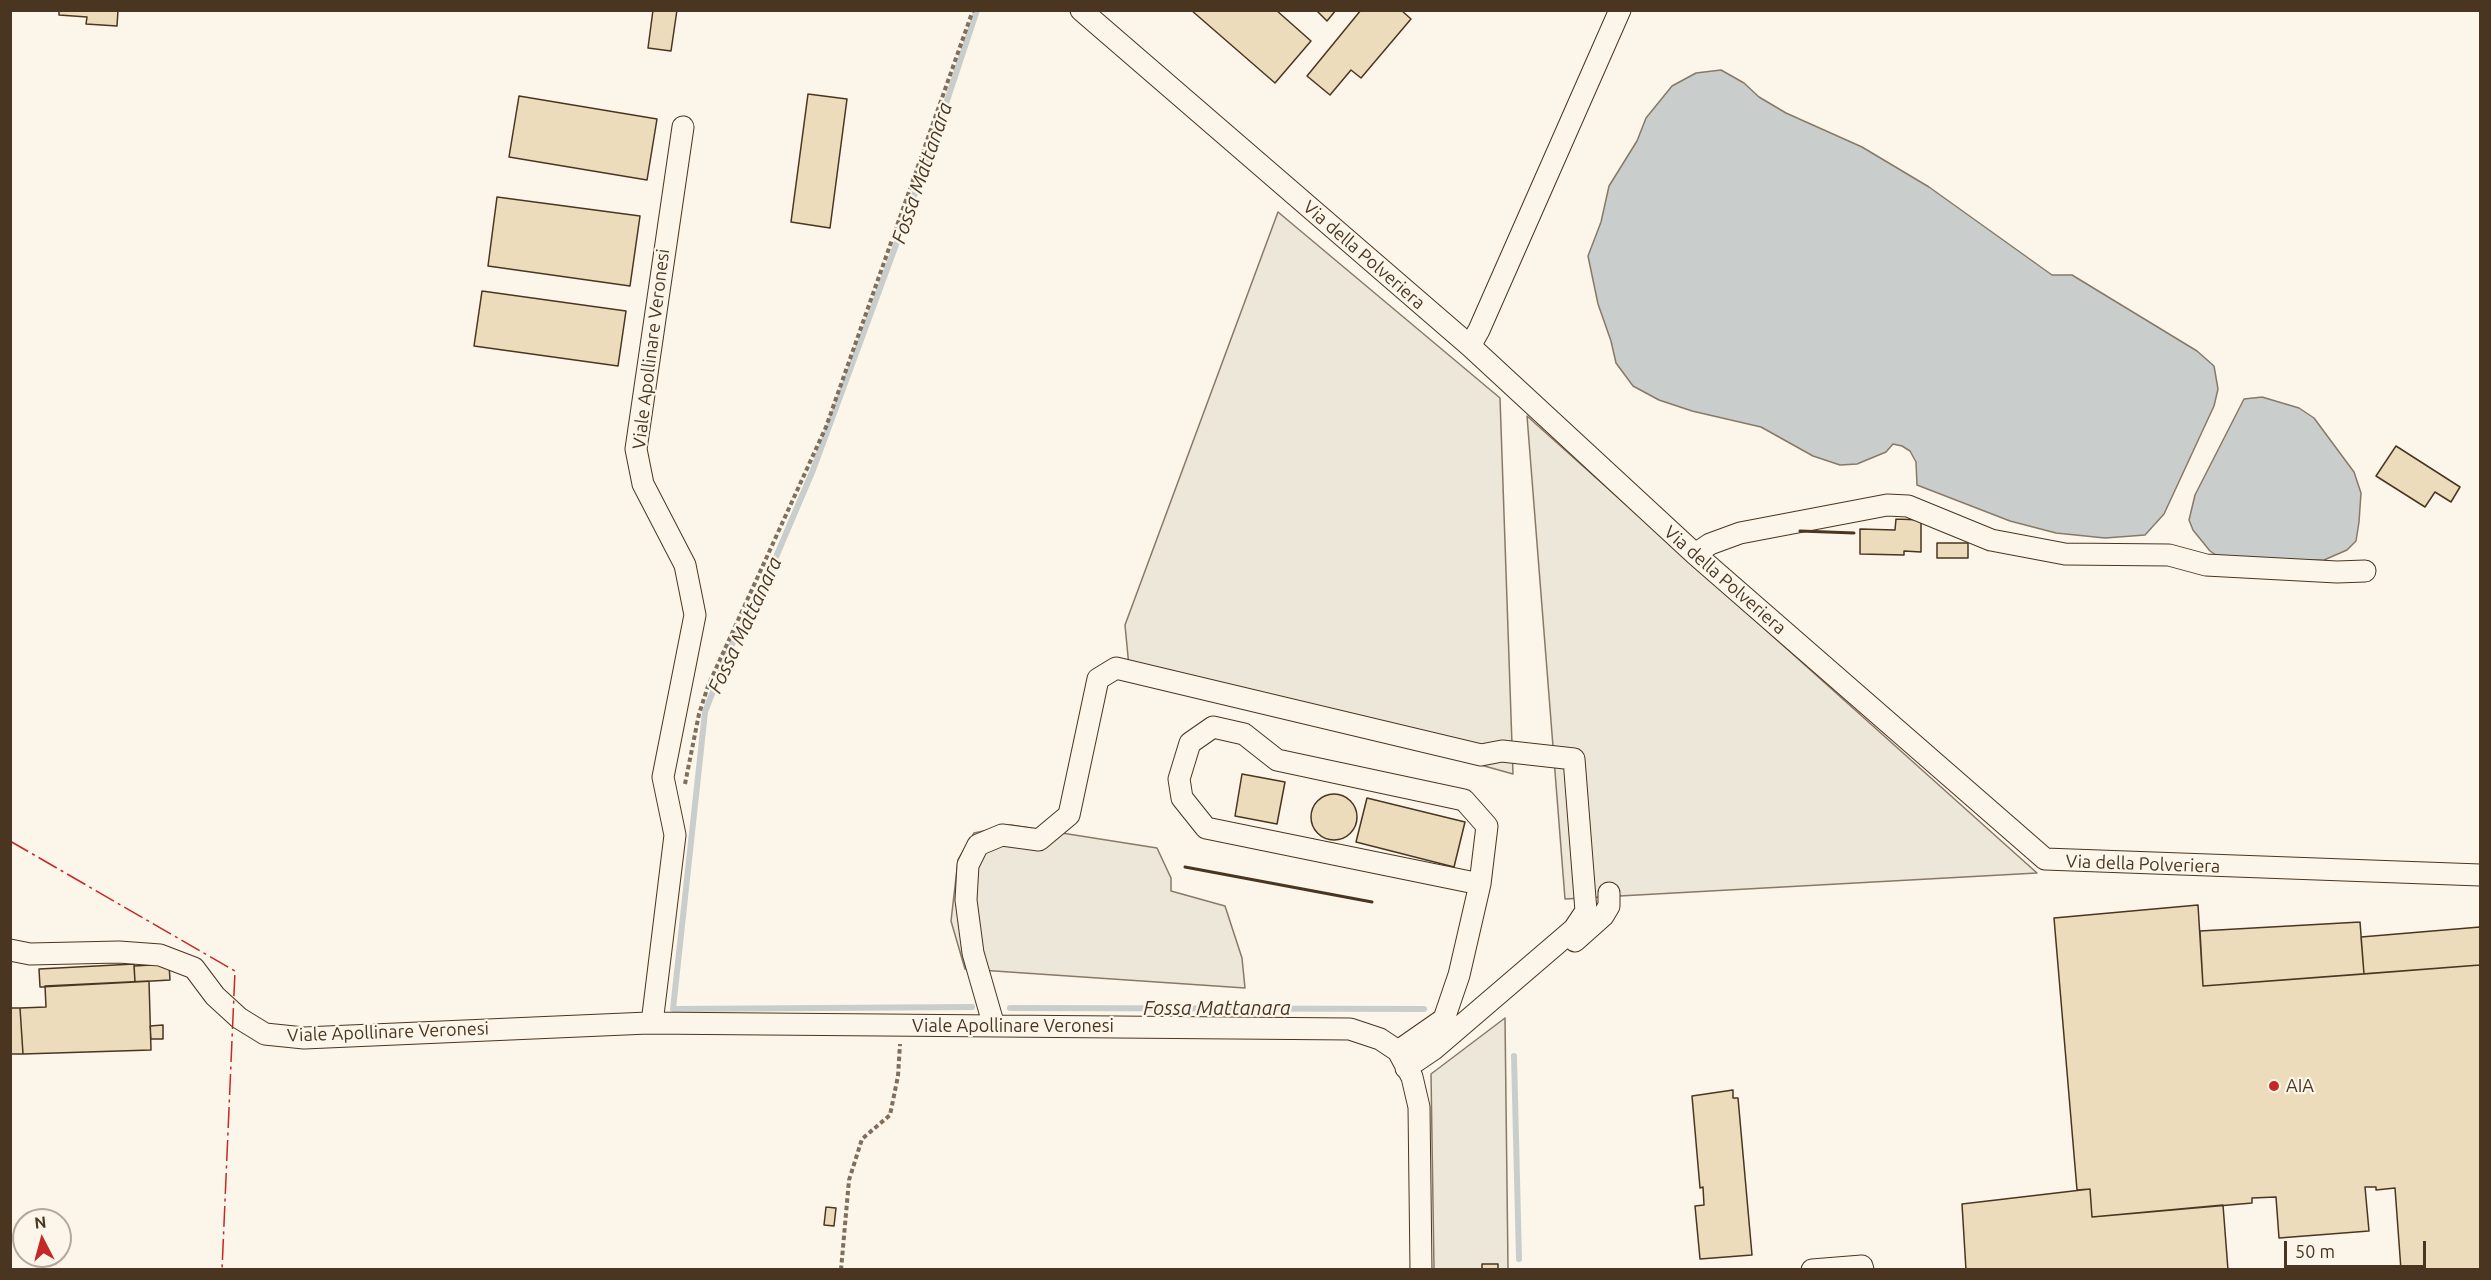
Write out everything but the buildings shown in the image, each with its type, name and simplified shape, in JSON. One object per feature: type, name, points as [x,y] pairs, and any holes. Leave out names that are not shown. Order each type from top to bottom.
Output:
[{"type":"street","name":"Via della Polveriera","points":[[1081,10],[1470,346],[1695,554],[2045,859],[2481,875]]},
{"type":"street","points":[[1470,346],[1620,10]]},
{"type":"street","name":"Viale Apollinare Veronesi","points":[[652,1023],[675,835],[663,777],[695,615],[685,565],[643,484],[636,449],[683,127]]},
{"type":"street","points":[[1695,554],[1710,544],[1740,533],[1887,505],[1908,506],[1991,540],[2065,554],[2169,555],[2206,565],[2337,573],[2365,571]]},
{"type":"street","points":[[994,1026],[973,953],[966,900],[968,865],[978,845],[1002,835],[1039,840],[1069,815],[1098,679],[1116,668],[1481,755],[1502,751],[1574,759],[1586,911],[1574,928],[1434,1049]]},
{"type":"street","points":[[1402,1060],[1444,1020],[1459,975],[1480,884],[1487,826],[1464,800],[1276,760],[1244,734],[1213,727],[1190,743],[1179,779],[1182,798],[1206,828],[1480,884]]},
{"type":"street","points":[[1402,1060],[1434,1049],[1459,1044],[1603,916],[1609,906],[1609,893]]},
{"type":"street","name":"Viale Apollinare Veronesi","points":[[10,950],[30,954],[119,952],[160,955],[194,968],[215,996],[239,1018],[265,1034],[304,1038],[652,1023],[1350,1029],[1380,1039],[1402,1060]]},
{"type":"street","points":[[1402,1060],[1412,1077],[1419,1107],[1421,1269]]},
{"type":"street","points":[[1812,1269],[1862,1266],[1863,1269]]},
{"type":"path","points":[[684,791],[699,714],[708,686],[826,427],[973,10]]},
{"type":"path","points":[[841,1269],[849,1180],[862,1140],[890,1115],[898,1076],[902,1025]]},
{"type":"shaded area","points":[[1721,70],[1744,83],[1759,97],[1786,113],[1862,147],[1929,187],[2052,275],[2072,275],[2197,351],[2214,366],[2218,389],[2214,406],[2164,514],[2145,535],[2105,538],[2056,533],[2010,521],[1917,485],[1916,462],[1910,451],[1902,446],[1893,444],[1886,452],[1857,464],[1840,465],[1813,456],[1761,427],[1692,411],[1659,400],[1633,386],[1616,363],[1598,304],[1588,256],[1601,222],[1609,186],[1637,141],[1646,118],[1672,86],[1696,73]]},
{"type":"shaded area","points":[[1278,212],[1500,398],[1513,774],[1129,667],[1125,625]]},
{"type":"shaded area","points":[[2262,397],[2299,408],[2314,418],[2354,472],[2361,493],[2359,522],[2356,541],[2347,550],[2324,560],[2248,563],[2222,559],[2210,551],[2193,530],[2189,520],[2195,495],[2244,399]]},
{"type":"shaded area","points":[[1527,416],[2037,873],[1565,899]]},
{"type":"shaded area","points":[[1011,825],[1157,848],[1171,878],[1171,891],[1225,906],[1242,958],[1245,988],[965,969],[951,921],[958,860],[974,833]]},
{"type":"shaded area","points":[[1505,1018],[1508,1269],[1434,1269],[1431,1074]]},
{"type":"waterway","name":"Fossa Mattanara","points":[[972,1007],[673,1009],[705,712],[729,650],[767,578],[813,470],[928,158],[977,10]]},
{"type":"waterway","name":"Fossa Mattanara","points":[[1010,1008],[1424,1009]]},
{"type":"waterway","name":"Fossa Mattanara","points":[[1514,1056],[1519,1259]]},
{"type":"wall","points":[[1800,531],[1854,533]]},
{"type":"wall","points":[[1185,867],[1372,902]]},
{"type":"power","points":[[10,841],[235,971],[222,1270]]},
{"type":"place","name":"AIA","points":[[2274,1086]]}]
